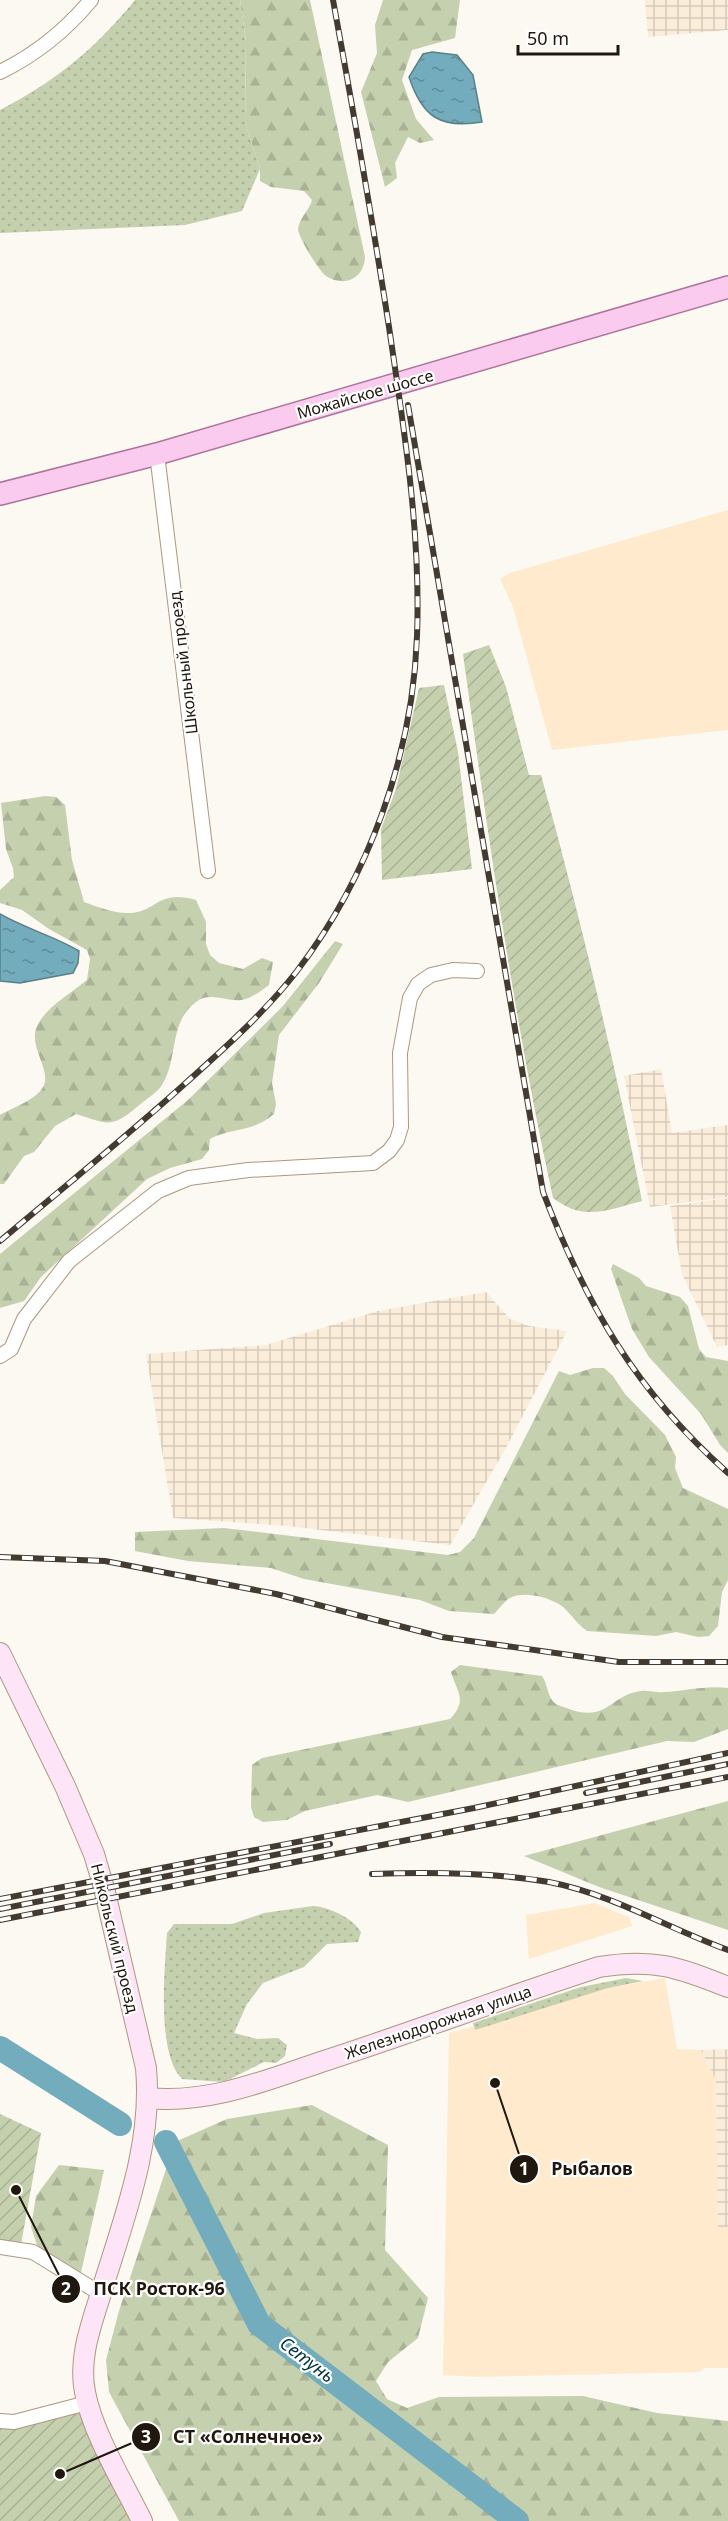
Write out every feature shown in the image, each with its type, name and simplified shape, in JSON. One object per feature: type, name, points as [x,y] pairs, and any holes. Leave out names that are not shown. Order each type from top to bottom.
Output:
[{"type":"main road","name":"Можайское шоссе","points":[[0,494],[157,454],[728,287]]},
{"type":"main road","name":"Никольский проезд","points":[[0,1653],[70,1797],[96,1862],[146,2068],[148,2098],[140,2162],[86,2345],[83,2378],[87,2403],[142,2521]]},
{"type":"main road","name":"Железнодорожная улица","points":[[148,2098],[191,2099],[226,2093],[362,2049],[598,1966],[655,1963],[685,1970],[728,1987]]},
{"type":"street","points":[[0,72],[23,61],[72,22],[91,0]]},
{"type":"street","name":"Школьный проезд","points":[[157,454],[208,871]]},
{"type":"street","points":[[0,1356],[10,1349],[24,1319],[69,1262],[158,1191],[189,1178],[248,1170],[372,1163],[389,1151],[397,1140],[401,1127],[400,1053],[410,998],[418,984],[431,975],[453,970],[477,970]]},
{"type":"street","points":[[0,2247],[33,2252],[101,2294]]},
{"type":"street","points":[[0,2421],[14,2422],[87,2403]]},
{"type":"shaded area","points":[[645,0],[728,0],[728,30],[648,37]]},
{"type":"shaded area","points":[[728,510],[728,730],[552,750],[513,607],[500,579],[510,573]]},
{"type":"shaded area","points":[[661,1069],[672,1133],[728,1125],[728,1197],[650,1207],[624,1076]]},
{"type":"shaded area","points":[[728,1198],[728,1345],[717,1347],[682,1274],[670,1206]]},
{"type":"shaded area","points":[[486,1292],[510,1319],[529,1326],[567,1331],[507,1446],[450,1545],[287,1526],[173,1518],[146,1354],[266,1345],[378,1311]]},
{"type":"shaded area","points":[[595,1903],[630,1918],[632,1926],[529,1959],[526,1915]]},
{"type":"shaded area","points":[[665,1978],[677,2049],[701,2050],[716,2080],[719,2227],[728,2227],[728,2368],[705,2368],[699,2372],[477,2377],[443,2375],[449,2033],[608,1988]]},
{"type":"shaded area","points":[[728,2049],[728,2227],[718,2227],[716,2080],[701,2050]]},
{"type":"green space","points":[[135,0],[240,0],[246,41],[245,122],[260,169],[242,211],[185,225],[0,233],[0,110],[39,87],[74,62],[105,34]]},
{"type":"green space","points":[[240,0],[310,0],[365,257],[361,271],[352,279],[340,281],[326,276],[305,246],[298,229],[312,200],[304,191],[271,187],[260,181],[260,169],[245,122],[246,41]]},
{"type":"green space","points":[[383,0],[460,0],[455,38],[412,50],[402,80],[416,119],[434,140],[420,143],[408,137],[395,163],[397,178],[385,187],[361,92],[377,53],[375,25]]},
{"type":"green space","points":[[489,645],[506,687],[529,775],[541,775],[596,987],[620,1094],[642,1201],[607,1210],[586,1212],[575,1210],[553,1198],[539,1131],[503,927],[463,654]]},
{"type":"green space","points":[[444,685],[458,752],[472,869],[382,880],[381,829],[396,789],[419,688]]},
{"type":"green space","points":[[45,796],[56,797],[65,805],[72,860],[84,902],[113,911],[130,913],[139,912],[173,897],[196,900],[206,922],[206,944],[210,955],[219,963],[243,969],[262,958],[273,962],[269,985],[252,996],[235,1000],[207,997],[196,1002],[187,1010],[177,1030],[167,1075],[154,1094],[115,1121],[103,1122],[76,1114],[55,1126],[34,1152],[24,1156],[4,1184],[0,1184],[0,1115],[29,1100],[43,1087],[45,1073],[37,1049],[35,1032],[42,1017],[87,980],[90,959],[87,950],[49,929],[22,910],[0,903],[0,890],[14,877],[6,849],[1,803]]},
{"type":"green space","points":[[335,941],[343,944],[319,983],[279,1035],[272,1083],[276,1104],[274,1114],[258,1124],[210,1139],[209,1150],[202,1159],[170,1168],[147,1179],[41,1277],[24,1301],[0,1308],[0,1254],[188,1100],[283,1006]]},
{"type":"green space","points":[[613,1264],[639,1278],[646,1286],[680,1297],[688,1306],[699,1349],[706,1357],[728,1361],[728,1453],[720,1445],[701,1414],[649,1357],[632,1329],[611,1269]]},
{"type":"green space","points":[[593,1368],[604,1368],[613,1376],[625,1394],[665,1435],[676,1457],[675,1468],[683,1488],[728,1509],[728,1580],[722,1592],[718,1626],[709,1636],[698,1637],[676,1632],[656,1636],[587,1631],[563,1607],[546,1598],[531,1595],[512,1597],[494,1614],[449,1611],[420,1600],[304,1579],[271,1568],[188,1561],[135,1551],[135,1532],[224,1528],[448,1555],[460,1552],[474,1538],[559,1371],[570,1375]]},
{"type":"green space","points":[[460,1665],[542,1676],[549,1695],[556,1704],[592,1713],[631,1693],[641,1691],[728,1688],[728,1729],[694,1742],[667,1741],[408,1802],[377,1795],[305,1811],[287,1820],[263,1822],[254,1817],[251,1807],[252,1765],[262,1758],[450,1719],[460,1701],[451,1672]]},
{"type":"green space","points":[[728,1801],[728,1930],[599,1887],[524,1856]]},
{"type":"green space","points":[[313,1906],[333,1911],[352,1922],[361,1932],[358,1942],[327,1944],[304,1967],[263,1983],[247,2004],[234,2033],[257,2039],[278,2038],[287,2045],[285,2056],[276,2063],[264,2062],[224,2082],[182,2079],[174,2067],[165,2031],[164,1988],[167,1933],[174,1924],[232,1924],[264,1913]]},
{"type":"green space","points":[[626,1978],[643,1981],[608,1988],[475,2030],[473,2023],[581,1987]]},
{"type":"green space","points":[[312,2105],[388,2145],[385,2250],[428,2298],[418,2338],[388,2362],[376,2381],[387,2399],[407,2408],[439,2397],[583,2396],[657,2413],[728,2421],[728,2521],[179,2521],[109,2392],[106,2360],[119,2311],[175,2142],[227,2119]]},
{"type":"green space","points":[[0,2114],[41,2133],[20,2250],[0,2247]]},
{"type":"green space","points":[[59,2165],[104,2170],[80,2277],[39,2251],[31,2227],[36,2196]]},
{"type":"green space","points":[[87,2403],[141,2521],[0,2521],[0,2426]]},
{"type":"water","points":[[432,52],[457,55],[473,75],[482,122],[467,124],[443,121],[426,110],[409,77],[423,54]]},
{"type":"water","points":[[0,914],[79,951],[78,963],[73,973],[20,983],[0,981]]},
{"type":"waterway","name":"Сетунь","points":[[0,2048],[120,2124]]},
{"type":"waterway","name":"Сетунь","points":[[166,2142],[259,2324],[517,2521]]},
{"type":"railway","points":[[0,1241],[188,1081],[245,1028],[285,986],[323,934],[346,896],[366,855],[396,769],[407,725],[414,680],[418,597],[414,520],[406,442],[389,327],[333,0]]},
{"type":"railway","points":[[408,405],[543,1192],[578,1273],[618,1345],[666,1411],[728,1473]]},
{"type":"railway","points":[[0,1557],[105,1561],[276,1594],[442,1637],[619,1662],[728,1662]]},
{"type":"railway","points":[[0,1899],[474,1808],[728,1753]]},
{"type":"railway","points":[[586,1793],[728,1764]]},
{"type":"railway","points":[[0,1920],[728,1777]]},
{"type":"railway","points":[[0,1909],[330,1844]]},
{"type":"railway","points":[[372,1874],[460,1873],[549,1882],[618,1903],[728,1950]]},
{"type":"place","name":"Рыбалов","points":[[495,2083]]},
{"type":"place","name":"ПСК Росток-96","points":[[16,2190]]},
{"type":"place","name":"СТ «Солнечное»","points":[[60,2474]]}]
